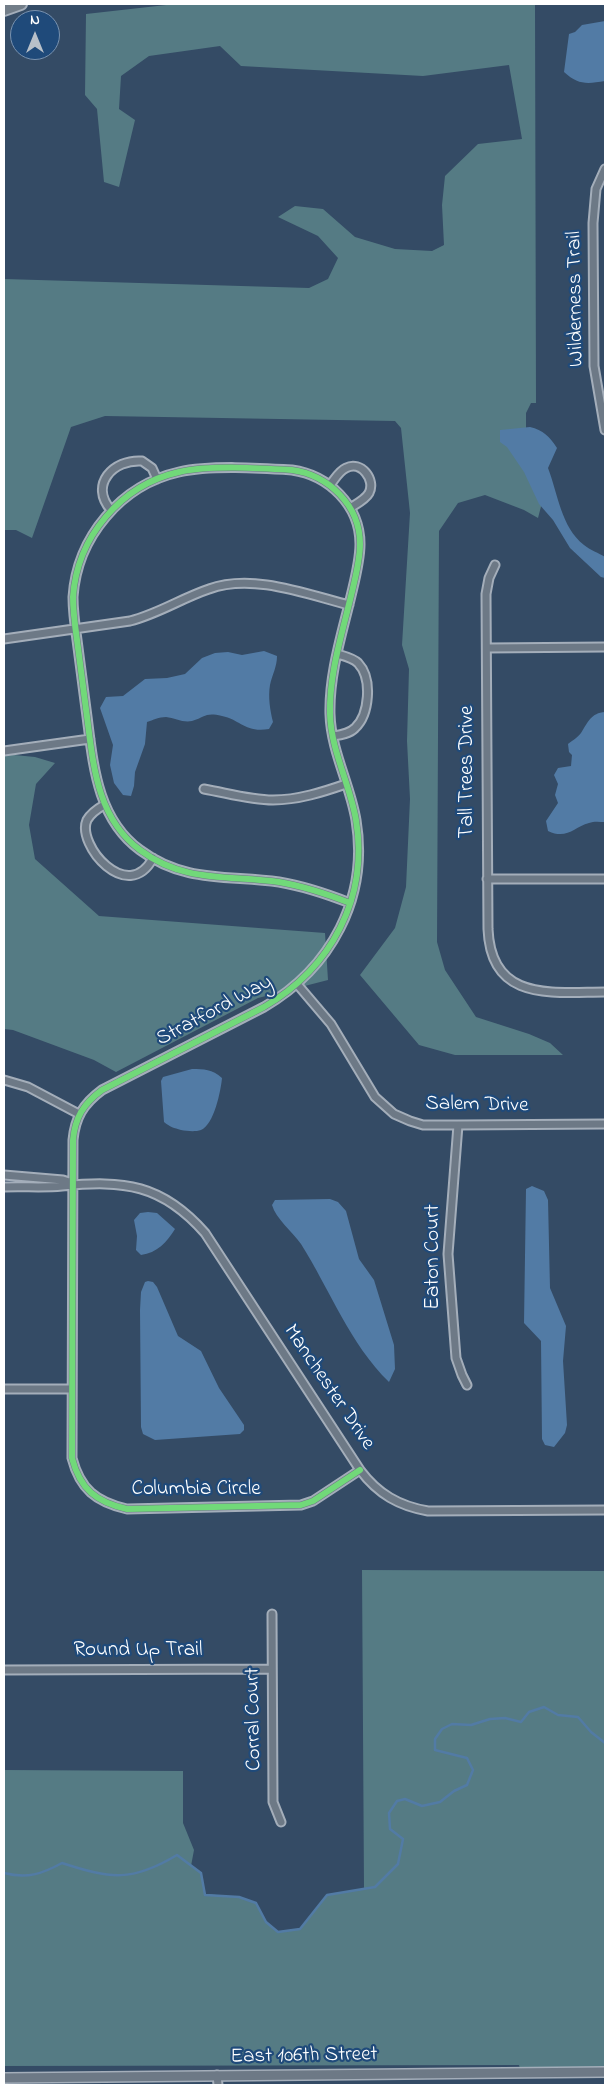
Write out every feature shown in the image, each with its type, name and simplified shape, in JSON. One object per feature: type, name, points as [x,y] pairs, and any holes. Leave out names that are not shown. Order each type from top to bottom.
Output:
[{"type":"main road","points":[[4,10],[20,4]]},
{"type":"street","name":"Wilderness Trail","points":[[605,170],[596,189],[593,223],[594,366],[605,430]]},
{"type":"street","points":[[112,510],[104,502],[101,490],[103,482],[114,469],[124,464],[142,461],[152,468],[158,479]]},
{"type":"street","points":[[330,485],[342,470],[350,466],[358,467],[366,472],[370,479],[370,491],[363,500],[350,508],[330,485],[320,478],[302,471],[270,468],[193,470],[179,472],[158,479],[134,491],[112,510],[90,539],[77,573],[74,596],[76,629],[95,773],[104,805],[120,831],[140,850],[153,858],[172,868],[190,874],[279,882],[350,903]]},
{"type":"street","name":"Stratford Way","points":[[72,1432],[73,1140],[75,1123],[79,1114],[92,1098],[102,1090],[264,1007],[297,984],[316,966],[327,952],[350,903],[356,879],[358,843],[356,820],[333,736],[330,716],[331,689],[337,654],[349,605],[360,544],[356,521],[350,508]]},
{"type":"street","name":"Tall Trees Drive","points":[[495,565],[489,578],[486,594],[488,942],[496,966],[517,985],[535,991],[605,992]]},
{"type":"street","points":[[4,639],[130,621],[148,616],[210,588],[237,583],[265,585],[349,605]]},
{"type":"street","points":[[487,648],[605,647]]},
{"type":"street","points":[[333,736],[350,732],[356,728],[364,714],[367,697],[366,680],[358,663],[348,657],[337,654]]},
{"type":"street","points":[[4,751],[90,739]]},
{"type":"street","points":[[204,789],[249,798],[274,800],[308,796],[346,784]]},
{"type":"street","points":[[104,805],[90,816],[85,828],[89,844],[99,859],[117,873],[132,876],[142,873],[153,858]]},
{"type":"street","points":[[488,879],[605,879]]},
{"type":"street","name":"Salem Drive","points":[[297,984],[331,1024],[375,1097],[394,1114],[416,1123],[458,1125],[605,1124]]},
{"type":"street","points":[[4,1080],[28,1087],[79,1114]]},
{"type":"street","name":"Eaton Court","points":[[458,1125],[448,1234],[448,1261],[456,1358],[468,1386]]},
{"type":"street","name":"Manchester Drive","points":[[4,1175],[63,1180],[73,1183],[117,1184],[139,1188],[163,1197],[182,1210],[204,1233],[360,1470],[376,1488],[390,1499],[408,1508],[428,1511],[605,1510]]},
{"type":"street","name":"Manchester Drive","points":[[4,1187],[63,1186],[73,1183]]},
{"type":"street","points":[[4,1389],[72,1389]]},
{"type":"street","name":"Columbia Circle","points":[[72,1432],[72,1458],[75,1471],[84,1486],[94,1496],[110,1505],[127,1509],[282,1507],[301,1505],[313,1501],[360,1470]]},
{"type":"street","name":"Corral Court","points":[[272,1614],[273,1802],[282,1822]]},
{"type":"street","name":"Round Up Trail","points":[[4,1670],[272,1669]]},
{"type":"street","name":"East 106th Street","points":[[4,2078],[605,2072]]},
{"type":"street","points":[[217,2076],[218,2085]]},
{"type":"green space","points":[[175,4],[535,4],[536,403],[531,403],[526,413],[526,442],[544,495],[538,518],[524,510],[485,495],[458,503],[439,531],[437,942],[445,970],[476,1017],[529,1034],[550,1043],[563,1055],[455,1055],[419,1045],[360,975],[395,928],[406,887],[410,799],[407,741],[409,669],[402,645],[410,513],[401,428],[395,421],[105,416],[71,427],[32,538],[16,530],[4,530],[4,279],[309,288],[328,279],[338,258],[318,236],[278,217],[295,206],[323,209],[355,237],[395,249],[432,251],[444,245],[442,205],[445,176],[478,144],[522,139],[509,65],[423,76],[241,66],[220,46],[149,56],[121,76],[119,109],[135,120],[119,187],[104,182],[97,109],[85,95],[86,14]]},
{"type":"green space","points":[[4,754],[35,757],[55,763],[36,784],[29,825],[35,859],[99,916],[325,933],[328,980],[258,998],[116,1072],[94,1060],[13,1030],[4,1029]]},
{"type":"green space","points":[[362,1570],[605,1571],[605,2068],[520,2069],[519,2065],[4,2066],[4,1770],[183,1771],[183,1823],[194,1850],[191,1866],[201,1873],[205,1894],[239,1897],[256,1903],[266,1922],[278,1932],[300,1929],[327,1895],[364,1889]]},
{"type":"water","points":[[605,21],[605,81],[588,83],[578,81],[564,72],[569,34],[575,32],[582,25]]},
{"type":"water","points":[[530,427],[546,434],[557,448],[548,468],[561,510],[576,538],[586,547],[605,557],[605,578],[601,577],[570,548],[553,520],[539,504],[524,472],[507,447],[500,442],[500,430]]},
{"type":"water","points":[[264,651],[277,656],[269,690],[273,722],[269,729],[249,728],[228,718],[212,715],[189,721],[166,717],[147,722],[145,744],[135,772],[131,796],[123,795],[114,783],[110,765],[113,745],[100,708],[106,697],[123,696],[145,679],[167,678],[185,674],[202,658],[215,653],[228,652],[242,655]]},
{"type":"water","points":[[605,712],[605,822],[591,822],[570,832],[560,834],[548,831],[546,821],[558,803],[555,795],[558,784],[554,775],[558,768],[571,766],[572,755],[569,752],[568,744],[580,734],[593,716]]},
{"type":"water","points":[[192,1069],[208,1070],[222,1078],[218,1098],[213,1115],[206,1127],[194,1131],[176,1129],[164,1122],[161,1081],[163,1077]]},
{"type":"water","points":[[532,1186],[544,1191],[548,1200],[550,1288],[566,1326],[563,1361],[567,1425],[565,1433],[554,1447],[545,1445],[542,1439],[541,1341],[524,1323],[526,1189]]},
{"type":"water","points":[[330,1199],[338,1202],[346,1211],[359,1259],[374,1280],[394,1345],[395,1369],[389,1382],[363,1351],[301,1244],[281,1220],[272,1205],[275,1200]]},
{"type":"water","points":[[140,1213],[157,1213],[175,1229],[161,1246],[152,1252],[141,1255],[136,1250],[137,1236],[134,1220]]},
{"type":"water","points":[[145,1282],[153,1282],[157,1287],[178,1336],[201,1351],[219,1388],[244,1425],[244,1430],[240,1434],[155,1440],[143,1434],[141,1427],[140,1310],[141,1292]]},
{"type":"waterway","points":[[4,1873],[20,1876],[34,1874],[62,1863],[108,1875],[134,1874],[161,1864],[177,1855],[201,1873],[205,1895],[239,1897],[256,1903],[266,1922],[278,1932],[300,1929],[327,1895],[375,1887],[398,1864],[403,1839],[390,1829],[389,1813],[397,1801],[405,1799],[422,1806],[440,1802],[454,1791],[467,1785],[473,1770],[467,1758],[435,1750],[435,1739],[442,1729],[452,1724],[471,1725],[490,1719],[505,1718],[521,1722],[529,1712],[544,1707],[558,1715],[578,1717],[591,1732],[605,1743]]},
{"type":"cycle path","points":[[350,903],[315,891],[279,882],[207,876],[173,868],[157,861],[125,837],[105,804],[94,767],[91,748],[74,613],[73,597],[76,575],[83,554],[93,535],[106,517],[121,501],[158,479],[179,472],[205,468],[292,470],[318,478],[340,494],[348,505],[359,530],[359,557],[334,669],[330,714],[337,754],[350,793],[356,820],[359,849],[357,877],[350,903],[340,928],[326,951],[288,991],[264,1007],[102,1090],[85,1106],[78,1118],[73,1140],[72,1458],[80,1478],[91,1492],[106,1502],[127,1509],[301,1505],[313,1501],[360,1470]]}]
